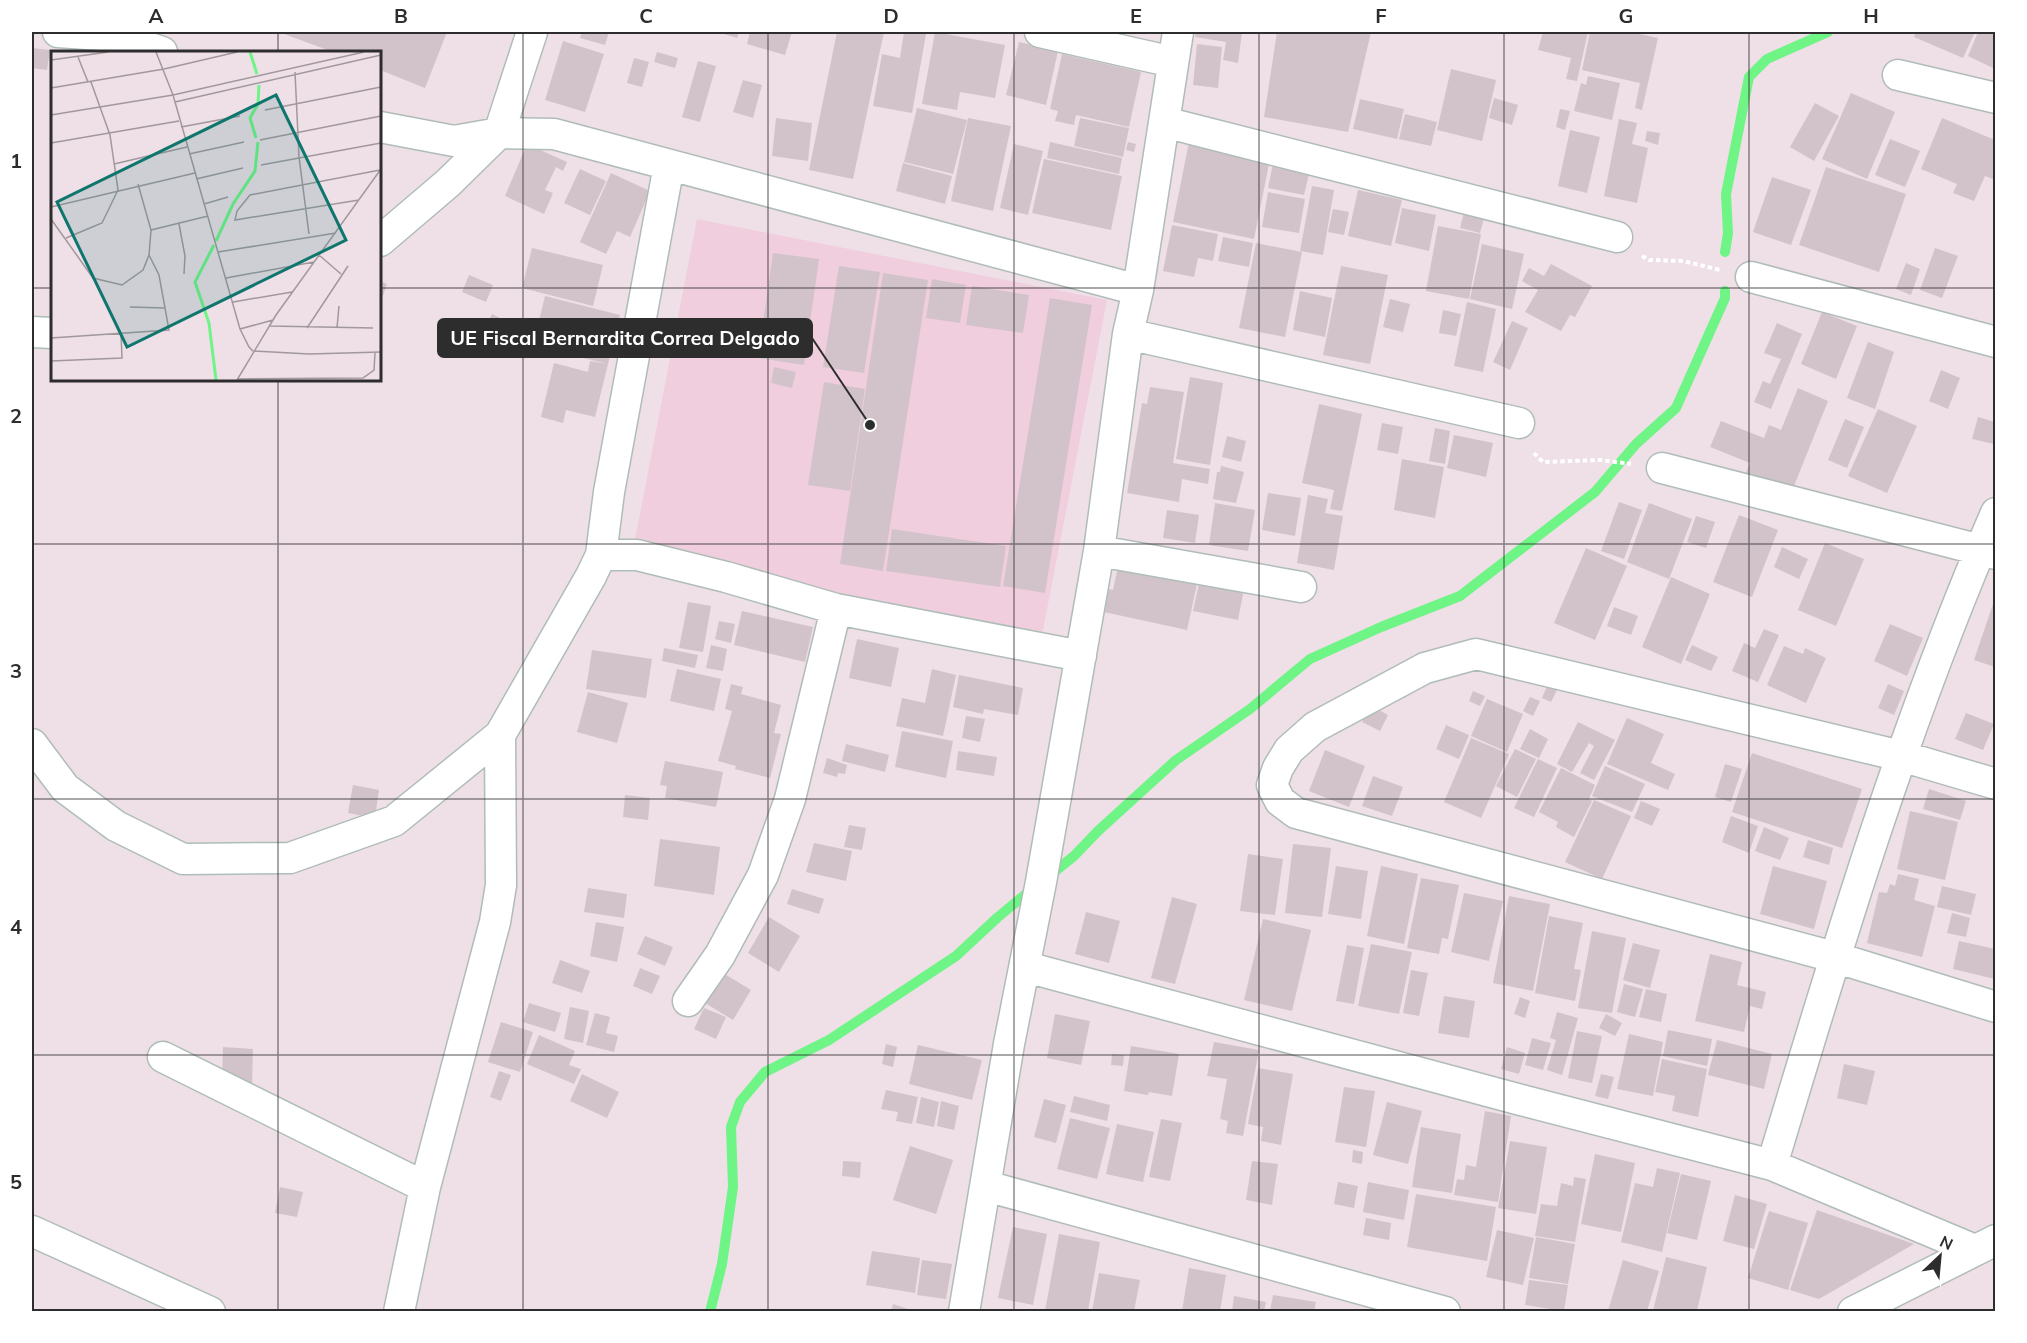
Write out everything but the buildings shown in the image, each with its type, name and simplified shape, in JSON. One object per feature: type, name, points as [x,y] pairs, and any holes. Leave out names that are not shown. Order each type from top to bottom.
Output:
[{"type":"street","points":[[58,32],[115,36],[159,51]]},
{"type":"street","points":[[381,240],[448,183],[499,133],[532,32]]},
{"type":"street","points":[[1040,32],[1173,62]]},
{"type":"street","points":[[964,1311],[1009,1044],[1026,967],[1099,551],[1128,334],[1138,290],[1178,32]]},
{"type":"street","points":[[1898,75],[1995,98]]},
{"type":"street","points":[[1164,122],[1617,237]]},
{"type":"street","points":[[381,127],[454,141],[499,133],[554,134],[1138,290]]},
{"type":"street","points":[[32,744],[65,788],[116,826],[183,859],[290,858],[394,821],[500,735],[601,555],[609,492],[669,165]]},
{"type":"street","points":[[1751,277],[1995,342]]},
{"type":"street","points":[[32,332],[51,333]]},
{"type":"street","points":[[1128,334],[1520,423]]},
{"type":"street","points":[[1662,468],[1988,552]]},
{"type":"street","points":[[1773,1165],[1834,957],[1901,756],[1988,552],[1995,513]]},
{"type":"street","points":[[1099,551],[1301,587]]},
{"type":"street","points":[[601,555],[637,555],[726,577],[836,609],[1081,656]]},
{"type":"street","points":[[688,1001],[720,956],[763,875],[790,799],[836,609]]},
{"type":"street","points":[[1995,784],[1901,756],[1476,654],[1425,668],[1315,727],[1289,750],[1278,768],[1272,785],[1280,801],[1296,813],[1834,957],[1995,1007]]},
{"type":"street","points":[[399,1311],[425,1187],[495,922],[501,885],[500,735]]},
{"type":"street","points":[[1026,967],[1773,1165],[1985,1245]]},
{"type":"street","points":[[163,1057],[425,1187]]},
{"type":"street","points":[[986,1186],[1445,1311]]},
{"type":"street","points":[[32,1231],[210,1311]]},
{"type":"street","points":[[1853,1311],[1985,1245]]},
{"type":"path","points":[[1617,237],[1633,243],[1641,256],[1649,260],[1683,261],[1751,277]]},
{"type":"path","points":[[1520,423],[1531,451],[1544,462],[1600,460],[1662,468]]},
{"type":"shaded area","points":[[697,219],[1107,300],[1042,635],[633,550]]},
{"type":"waterway","points":[[1725,252],[1728,233],[1726,194],[1749,77],[1767,59],[1828,32]]},
{"type":"waterway","points":[[1049,876],[1074,856],[1176,760],[1250,709],[1310,659],[1381,627],[1460,596],[1595,492],[1636,444],[1676,408],[1725,298],[1725,291]]},
{"type":"waterway","points":[[710,1312],[722,1264],[733,1187],[731,1127],[740,1102],[765,1072],[829,1040],[956,956],[1032,889]]},
{"type":"place","name":"UE Fiscal Bernardita Correa Delgado","points":[[870,425]]}]
